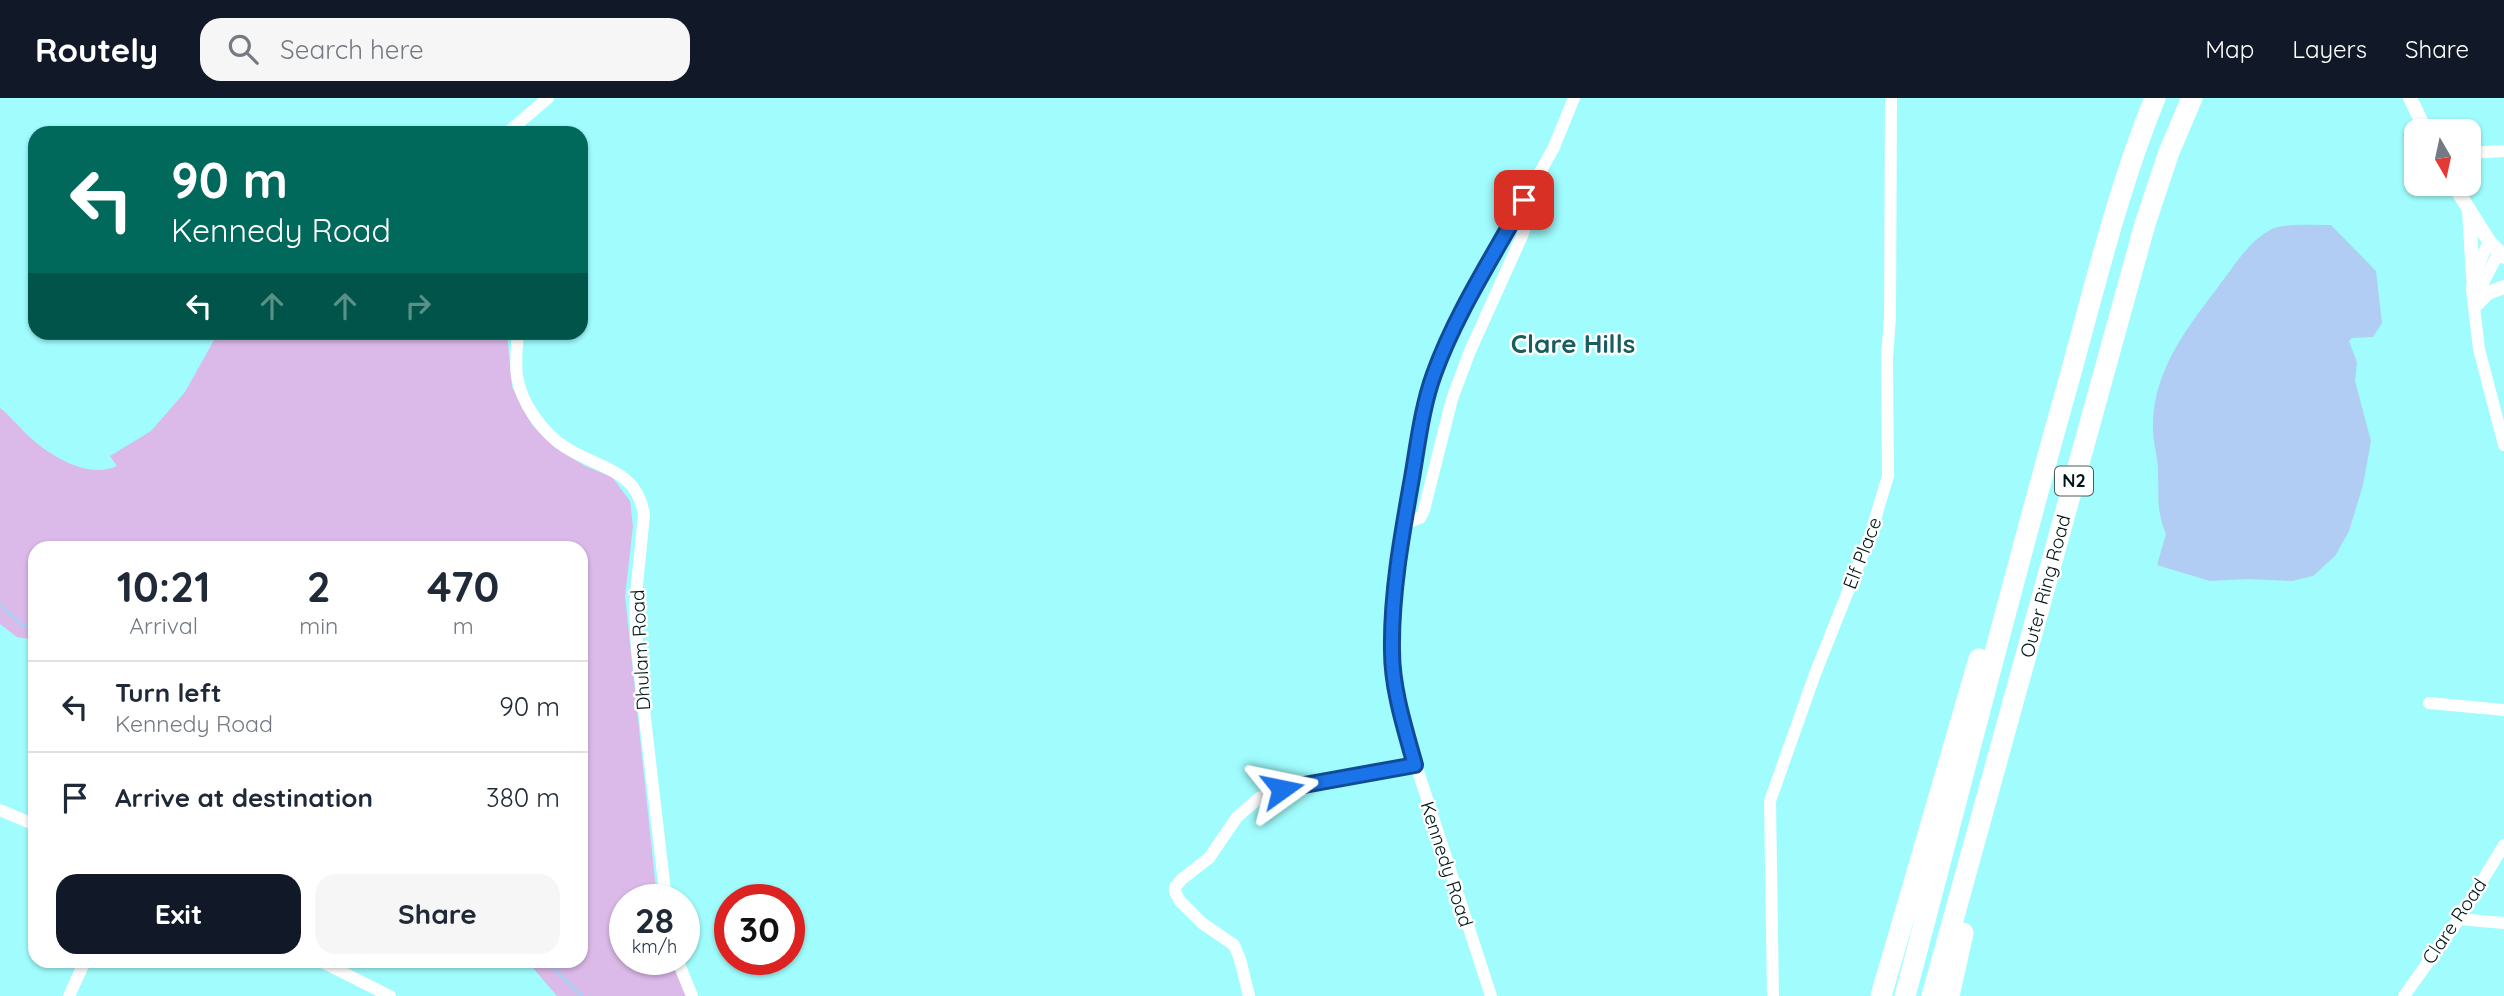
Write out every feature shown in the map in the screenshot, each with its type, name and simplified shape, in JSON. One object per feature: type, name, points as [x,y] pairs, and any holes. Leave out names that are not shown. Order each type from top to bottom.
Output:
[{"type":"highway","name":"Outer Ring Road","points":[[1905,996],[2026,535],[2117,208],[2155,98]]},
{"type":"highway","name":"Outer Ring Road","points":[[1932,996],[2145,225],[2169,152],[2192,98]]},
{"type":"highway","points":[[1881,996],[2000,584],[2012,555],[2026,535]]},
{"type":"highway","points":[[1949,996],[1966,919],[1968,868]]},
{"type":"street","points":[[517,126],[548,98]]},
{"type":"street","name":"Kennedy Road","points":[[1491,996],[1415,765],[1397,693],[1391,653],[1395,594],[1404,524],[1426,401],[1434,373],[1458,321],[1554,147],[1574,98]]},
{"type":"street","name":"Elf Place","points":[[1773,996],[1770,801],[1805,699],[1870,536],[1888,476],[1891,98]]},
{"type":"street","points":[[2410,98],[2420,119]]},
{"type":"street","points":[[2482,152],[2504,151]]},
{"type":"street","points":[[1404,524],[1420,518],[1424,510],[1452,399],[1470,351],[1522,236],[1538,190],[1538,176]]},
{"type":"street","points":[[2460,196],[2497,250]]},
{"type":"street","points":[[2469,210],[2473,278],[2484,371],[2504,445]]},
{"type":"street","points":[[2473,278],[2497,250]]},
{"type":"street","points":[[2476,310],[2483,283],[2497,250]]},
{"type":"street","points":[[2476,310],[2488,293],[2504,287]]},
{"type":"street","name":"Dhulam Road","points":[[517,340],[519,385],[530,409],[545,429],[565,447],[625,478],[642,501],[644,514],[635,605],[637,649],[664,884]]},
{"type":"street","points":[[2429,703],[2504,710]]},
{"type":"street","points":[[1249,996],[1236,949],[1230,941],[1202,923],[1180,901],[1175,892],[1178,884],[1185,875],[1209,858],[1225,831],[1259,798],[1295,785],[1415,765]]},
{"type":"street","points":[[0,810],[28,821]]},
{"type":"street","name":"Clare Road","points":[[2404,996],[2459,919],[2504,845]]},
{"type":"street","points":[[2459,919],[2504,923]]},
{"type":"street","points":[[69,996],[82,968]]},
{"type":"street","points":[[334,968],[390,996]]},
{"type":"street","points":[[683,975],[692,996]]},
{"type":"shaded area","points":[[214,340],[508,340],[512,387],[532,425],[554,447],[585,466],[612,477],[630,501],[633,526],[625,596],[655,884],[609,884],[609,975],[679,975],[689,996],[557,996],[533,968],[588,968],[588,541],[28,541],[28,639],[17,637],[0,624],[0,408],[50,453],[72,464],[95,470],[117,466],[110,456],[151,431],[185,392]]},
{"type":"water","points":[[2331,225],[2376,271],[2382,323],[2373,337],[2352,338],[2349,341],[2357,362],[2355,381],[2371,441],[2363,485],[2349,531],[2335,556],[2313,576],[2292,581],[2210,581],[2157,565],[2166,534],[2159,503],[2158,466],[2153,434],[2154,408],[2165,368],[2174,350],[2196,316],[2257,239],[2277,227]]},
{"type":"waterway","points":[[0,605],[22,625],[28,626]]},
{"type":"waterway","points":[[553,968],[582,996]]},
{"type":"district","name":"Clare Hills","points":[[1573,344]]},
{"type":"route","points":[[1282,789],[1415,765],[1405,731],[1391,653],[1404,524],[1426,401],[1434,373],[1458,321],[1524,200]]}]
